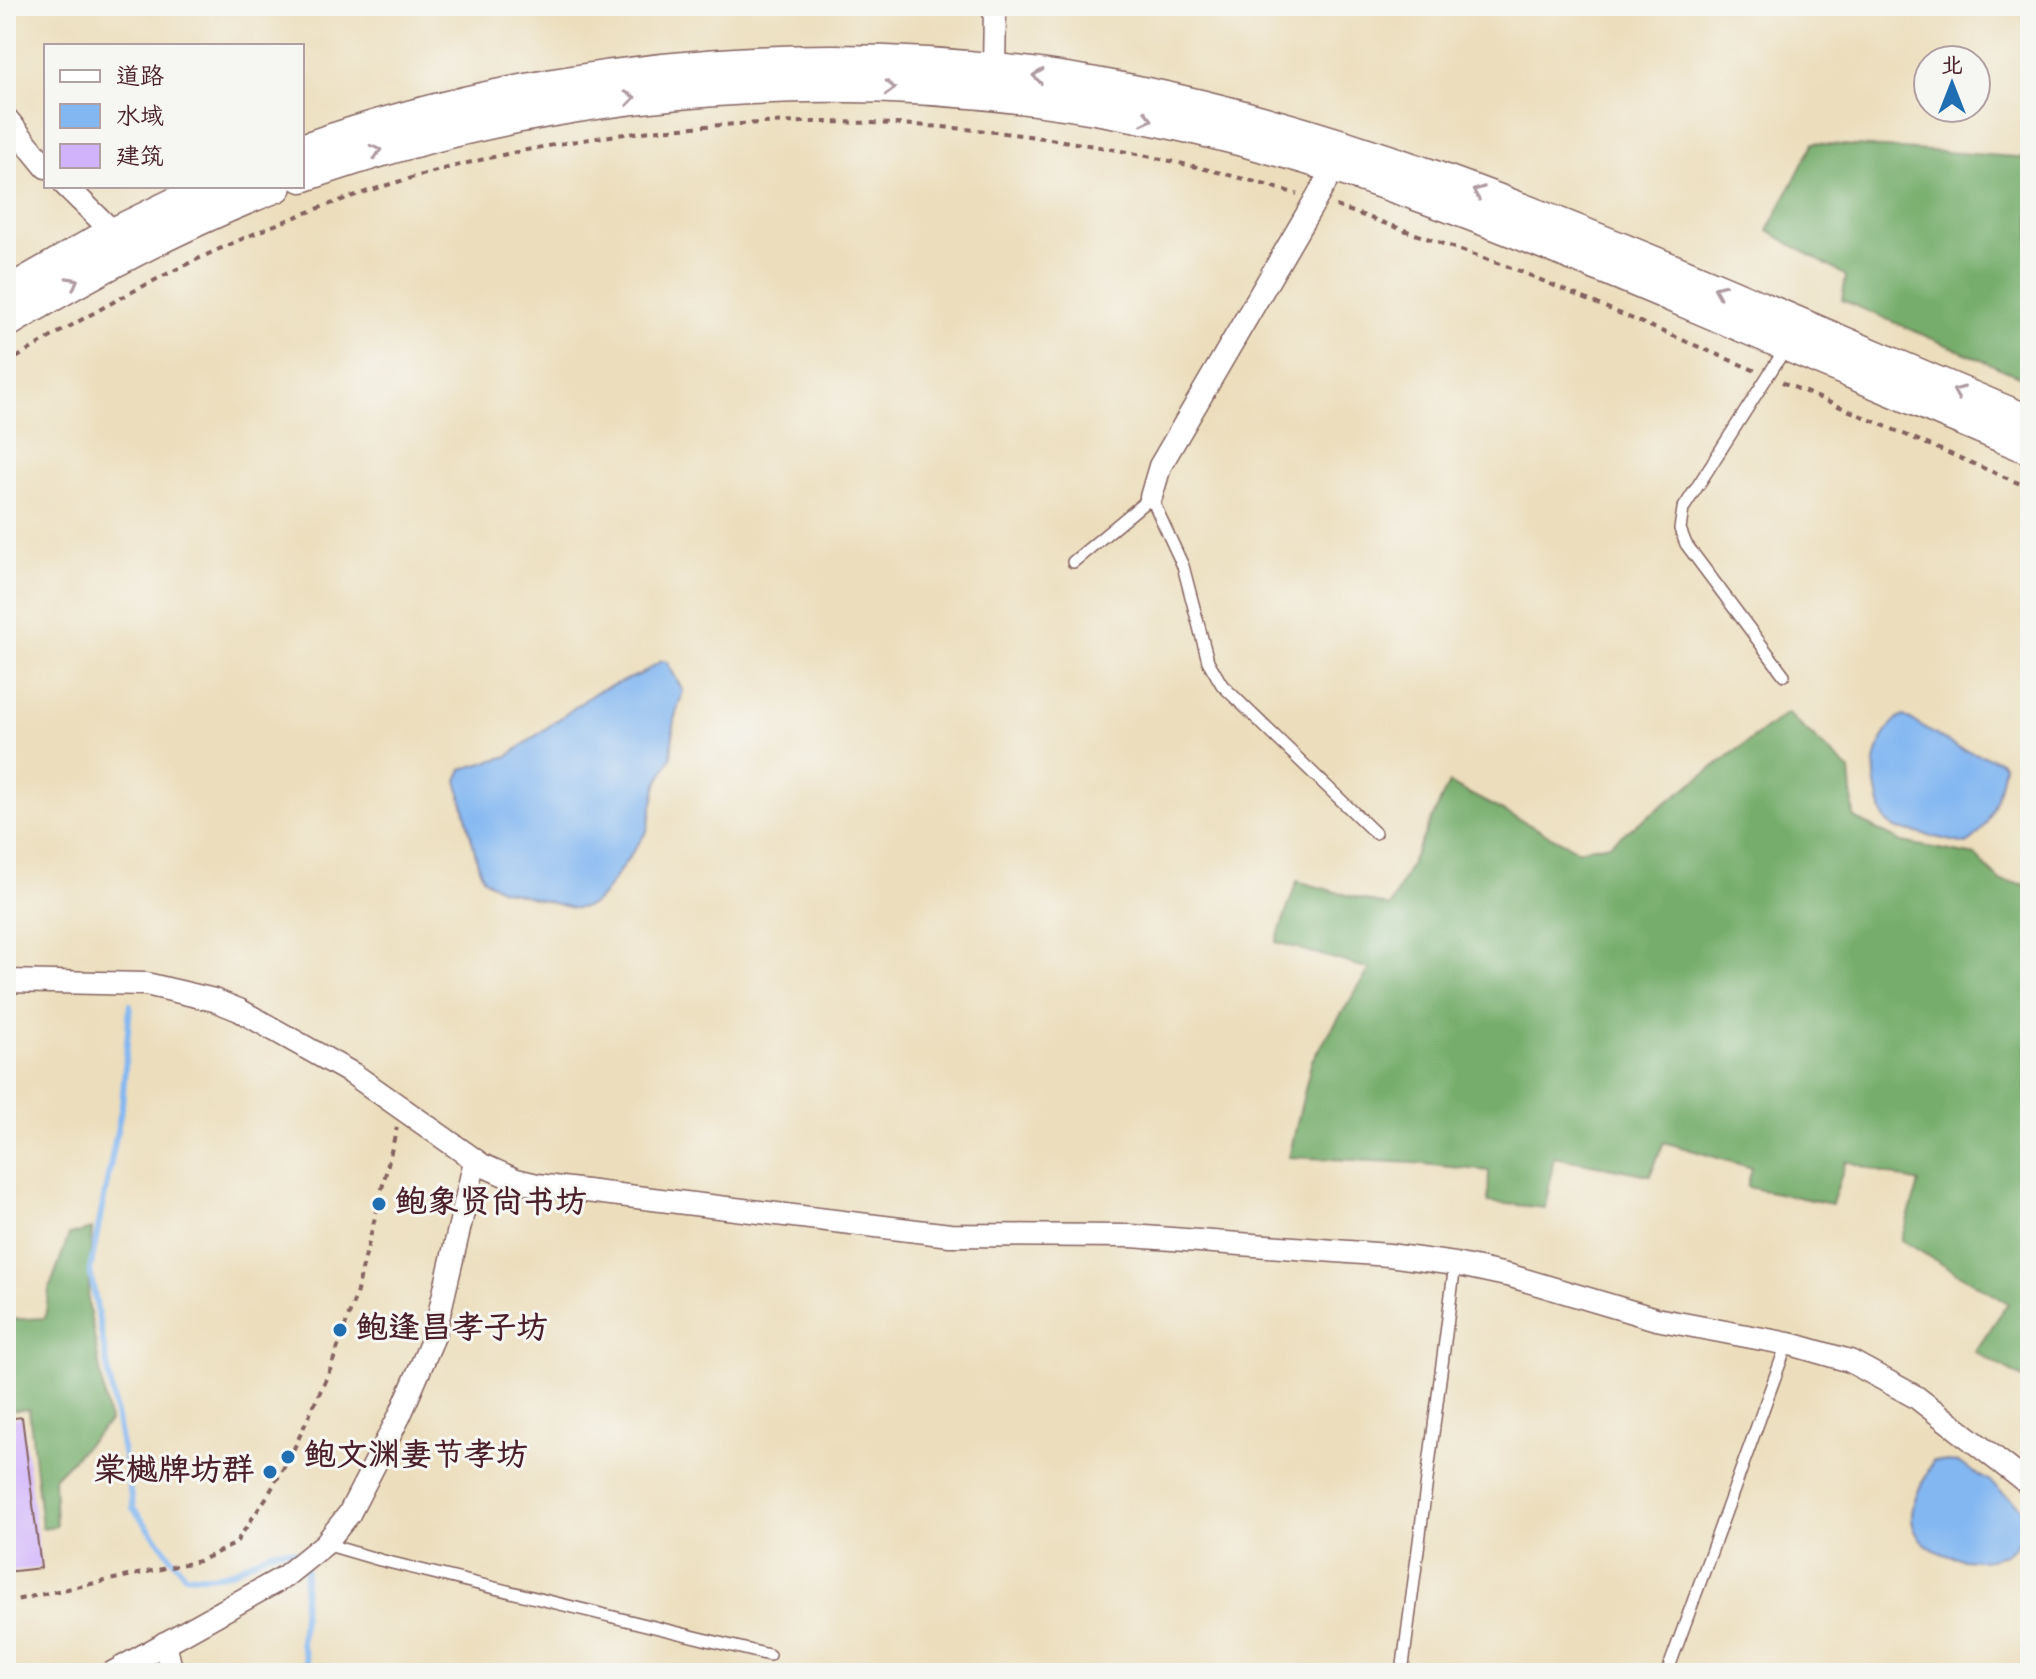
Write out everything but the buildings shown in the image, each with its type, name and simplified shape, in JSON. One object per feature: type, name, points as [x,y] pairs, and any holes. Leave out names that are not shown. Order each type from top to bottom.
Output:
[{"type":"main road","points":[[304,149],[459,104],[563,84],[702,66],[837,62],[994,71],[1131,90],[1299,132],[1460,185],[1602,240],[2030,422]]},
{"type":"main road","points":[[304,175],[408,142],[522,115],[582,104],[703,90],[837,86],[987,95],[1126,114],[1334,168],[1452,207],[2030,448]]},
{"type":"main road","points":[[6,294],[114,233],[208,188]]},
{"type":"main road","points":[[6,322],[74,281],[155,239],[271,188]]},
{"type":"street","points":[[994,71],[995,6]]},
{"type":"street","points":[[6,118],[44,165]]},
{"type":"street","points":[[1151,497],[1160,466],[1334,168]]},
{"type":"street","points":[[68,188],[114,233]]},
{"type":"street","points":[[6,981],[146,984],[214,1000],[239,1010],[353,1074],[475,1161],[495,1172],[537,1185],[950,1235],[1131,1236],[1389,1255],[1511,1276],[1656,1319],[1787,1344],[1850,1361],[1895,1384],[2030,1485]]},
{"type":"street","points":[[112,1673],[284,1577],[325,1544],[349,1514],[376,1465],[434,1336],[475,1161]]},
{"type":"street","points":[[165,1643],[172,1673]]},
{"type":"lane","points":[[1784,675],[1686,544],[1680,522],[1683,509],[1787,345]]},
{"type":"lane","points":[[1073,562],[1151,497],[1183,566],[1208,661],[1222,685],[1375,833]]},
{"type":"lane","points":[[1402,1673],[1455,1264]]},
{"type":"lane","points":[[1667,1673],[1787,1344]]},
{"type":"lane","points":[[325,1544],[769,1655]]},
{"type":"path","points":[[6,364],[171,271],[315,209],[377,188],[473,162],[529,150],[706,126],[823,122],[902,124],[998,132],[1119,149],[1315,200],[1517,270],[2030,488]]},
{"type":"path","points":[[6,1602],[199,1561],[235,1544],[291,1455],[330,1370],[356,1295],[402,1109]]},
{"type":"green space","points":[[1813,143],[2030,158],[2030,381],[1842,300],[1846,276],[1768,231]]},
{"type":"green space","points":[[1787,713],[1850,771],[1854,818],[1902,842],[1976,856],[2000,881],[2030,885],[2030,1382],[1975,1352],[2008,1303],[1901,1240],[1919,1183],[1846,1161],[1832,1204],[1747,1187],[1752,1168],[1664,1142],[1650,1175],[1554,1157],[1545,1208],[1488,1202],[1489,1171],[1414,1163],[1289,1157],[1312,1060],[1370,969],[1276,942],[1297,881],[1390,907],[1449,783],[1578,850],[1610,844]]},
{"type":"green space","points":[[92,1229],[88,1301],[109,1422],[54,1478],[56,1526],[42,1528],[29,1409],[6,1411],[6,1320],[45,1318],[49,1290],[69,1235]]},
{"type":"water","points":[[661,661],[667,662],[683,691],[674,720],[671,757],[657,784],[647,831],[603,895],[589,906],[572,908],[500,889],[484,879],[457,780],[462,769],[508,756],[596,692],[641,674]]},
{"type":"water","points":[[1904,716],[1958,748],[2004,765],[1988,821],[1982,831],[1966,844],[1894,828],[1885,820],[1876,784],[1876,758],[1888,729]]},
{"type":"water","points":[[1933,1461],[1959,1463],[1990,1482],[2030,1515],[2012,1549],[1996,1557],[1967,1559],[1936,1551],[1924,1543],[1916,1532],[1912,1512]]},
{"type":"waterway","points":[[130,1005],[122,1105],[90,1270],[133,1508],[185,1575],[225,1574],[275,1551],[294,1551],[303,1556]]},
{"type":"waterway","points":[[306,1566],[301,1643],[310,1673]]},
{"type":"place","name":"鲍象贤尚书坊","points":[[379,1204]]},
{"type":"place","name":"鲍逢昌孝子坊","points":[[340,1330]]},
{"type":"place","name":"鲍文渊妻节孝坊","points":[[288,1457]]},
{"type":"place","name":"棠樾牌坊群","points":[[270,1472]]}]
